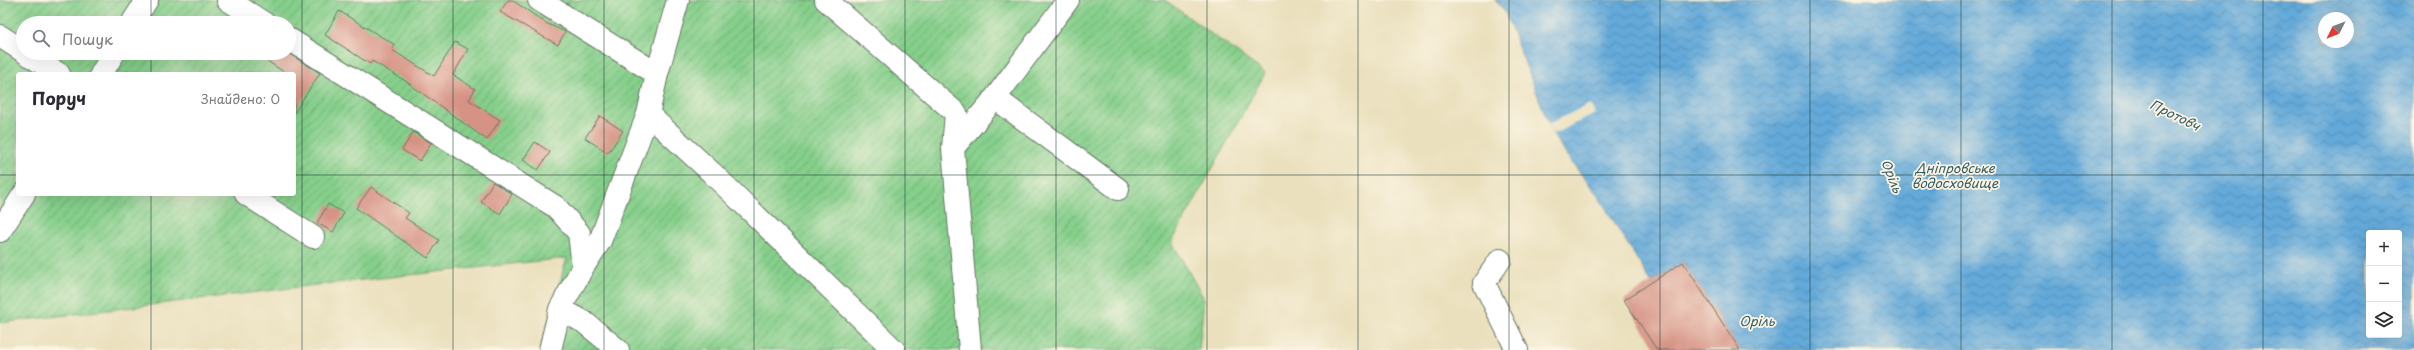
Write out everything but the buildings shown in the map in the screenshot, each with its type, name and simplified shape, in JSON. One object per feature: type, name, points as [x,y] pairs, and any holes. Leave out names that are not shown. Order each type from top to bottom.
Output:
[{"type":"street","points":[[137,16],[147,0]]},
{"type":"street","points":[[228,0],[253,16]]},
{"type":"street","points":[[539,0],[657,74]]},
{"type":"street","points":[[550,350],[560,309],[582,267],[600,241],[648,114],[657,74],[678,0]]},
{"type":"street","points":[[826,0],[956,113],[953,148],[970,350]]},
{"type":"street","points":[[953,148],[994,98],[1068,0]]},
{"type":"street","points":[[0,36],[16,46]]},
{"type":"street","points":[[296,43],[556,207],[579,233],[582,267]]},
{"type":"street","points":[[37,60],[56,72]]},
{"type":"street","points":[[102,72],[110,60]]},
{"type":"street","points":[[994,98],[1118,189]]},
{"type":"street","points":[[648,114],[711,172],[894,350]]},
{"type":"street","points":[[0,231],[23,196]]},
{"type":"street","points":[[249,196],[313,237]]},
{"type":"street","points":[[1500,260],[1484,283],[1517,350]]},
{"type":"street","points":[[560,309],[584,322],[618,350]]},
{"type":"green space","points":[[0,0],[1165,0],[1265,73],[1172,242],[1204,299],[1199,350],[540,350],[567,258],[316,285],[0,323]]},
{"type":"water","name":"Дніпровське водосховище","points":[[1495,0],[2414,0],[2414,350],[1740,350],[1683,262],[1651,282],[1597,194],[1569,159],[1553,134],[1504,10]]},
{"type":"pier","points":[[1590,104],[1595,114],[1553,134],[1548,124]]},
{"type":"water label","name":"Протовч","points":[[2175,115]]},
{"type":"water label","name":"Оріль","points":[[1892,176]]},
{"type":"water label","name":"Орiль","points":[[1757,321]]}]
